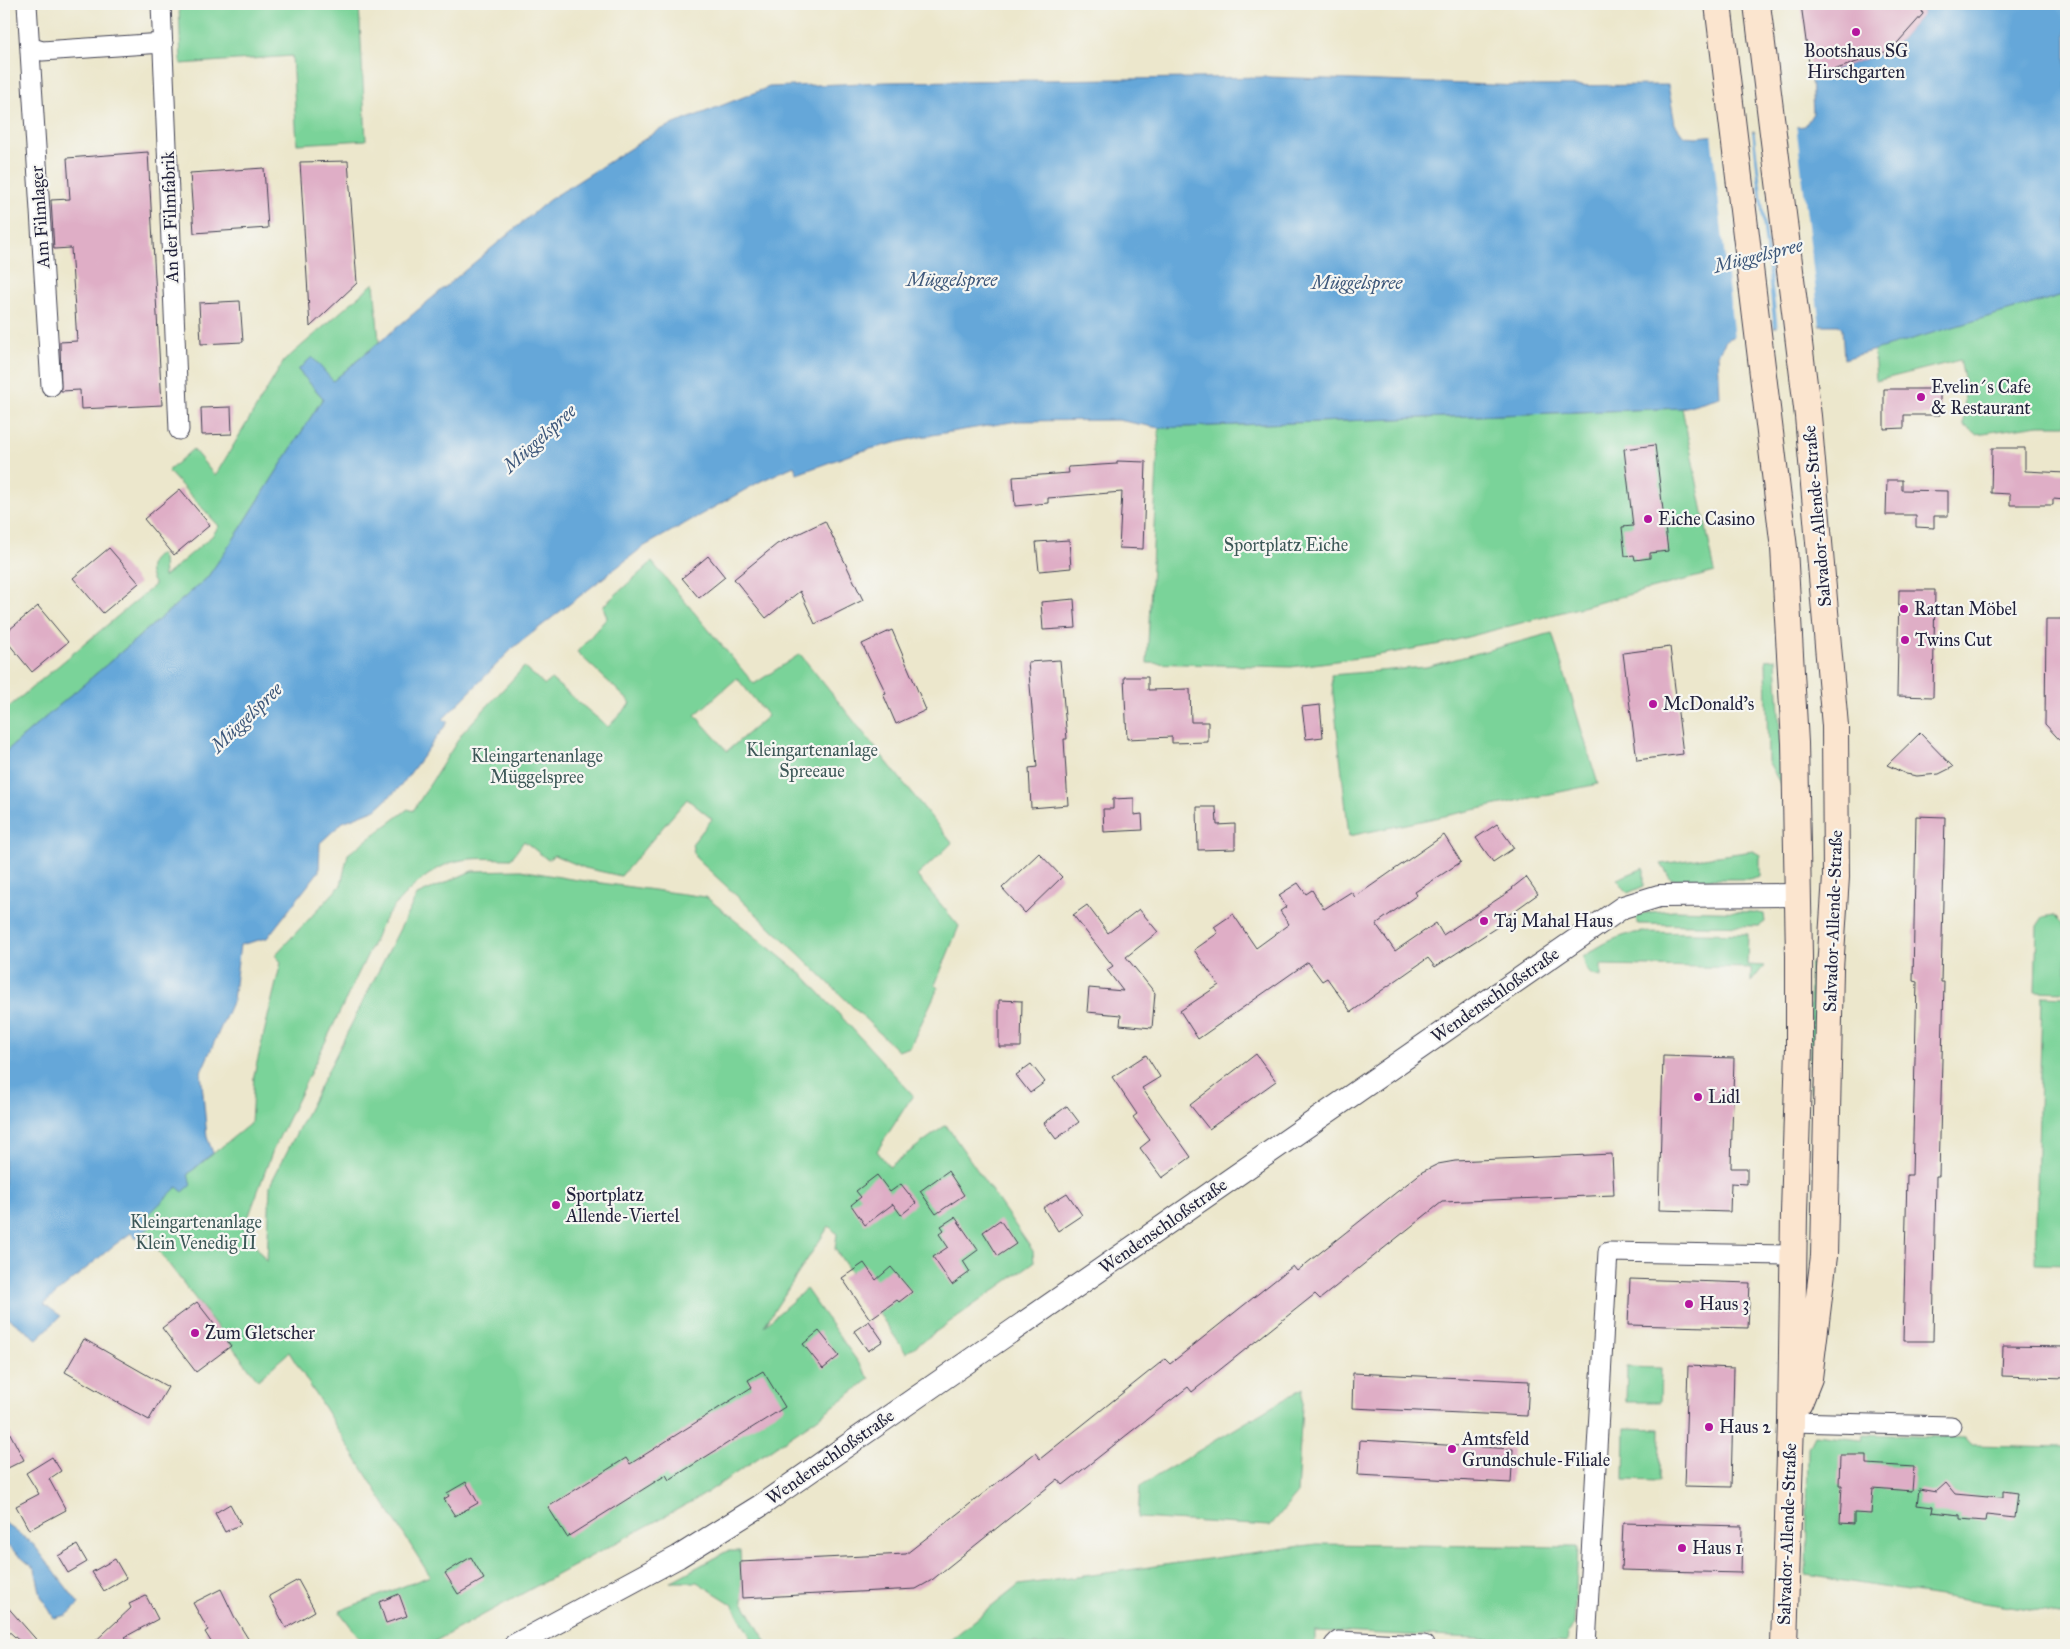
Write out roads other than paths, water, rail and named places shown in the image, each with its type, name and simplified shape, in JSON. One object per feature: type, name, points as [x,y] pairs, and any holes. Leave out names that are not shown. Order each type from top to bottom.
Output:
[{"type":"main road","name":"Salvador-Allende-Straße","points":[[1718,4],[1784,548],[1795,743],[1799,1038],[1784,1645]]},
{"type":"main road","name":"Salvador-Allende-Straße","points":[[1757,4],[1808,416],[1835,726],[1837,836],[1830,963],[1824,1256],[1809,1378],[1791,1422]]},
{"type":"main road","name":"Wendenschloßstraße","points":[[1798,896],[1834,895]]},
{"type":"street","name":"Am Filmlager","points":[[27,4],[51,386]]},
{"type":"street","name":"An der Filmfabrik","points":[[161,4],[179,430]]},
{"type":"street","points":[[30,47],[42,50],[163,43]]},
{"type":"street","name":"Wendenschloßstraße","points":[[515,1645],[678,1557],[760,1506],[1623,907],[1659,896],[1798,896]]},
{"type":"street","points":[[1586,1645],[1608,1252],[1793,1255]]},
{"type":"street","name":"Salvador-Allende-Straße","points":[[1791,1422],[1951,1426]]},
{"type":"street","points":[[1334,1645],[1338,1641],[1424,1645]]},
{"type":"water","name":"Müggelspree","points":[[1920,4],[2066,4],[2066,294],[1844,359],[1842,329],[1839,325],[1815,325],[1812,308],[1784,326],[1769,328],[1767,316],[1736,320],[1738,335],[1727,339],[1718,354],[1720,397],[1682,408],[1159,428],[1118,420],[1018,421],[920,437],[858,452],[797,474],[794,466],[761,481],[643,547],[513,648],[443,719],[448,722],[400,787],[376,809],[343,822],[320,843],[319,871],[267,938],[240,945],[233,1000],[201,1072],[207,1137],[213,1153],[188,1174],[191,1185],[183,1192],[177,1187],[144,1219],[150,1227],[136,1238],[131,1233],[113,1246],[44,1304],[61,1316],[37,1339],[4,1315],[4,753],[207,578],[323,398],[298,370],[312,357],[333,381],[549,200],[659,130],[769,87],[886,82],[1270,77],[1521,86],[1668,85],[1675,124],[1684,136],[1697,137],[1805,126],[1813,113],[1811,78],[1891,50],[1923,14]]},
{"type":"water","points":[[4,1522],[34,1545],[79,1604],[67,1615],[54,1618],[41,1596],[35,1569],[4,1543]]},
{"type":"place","name":"Bootshaus SG Hirschgarten","points":[[1856,32]]},
{"type":"place","name":"Evelin´s Cafe & Restaurant","points":[[1921,397]]},
{"type":"place","name":"Eiche Casino","points":[[1648,519]]},
{"type":"place","name":"Rattan Möbel","points":[[1904,609]]},
{"type":"place","name":"Twins Cut","points":[[1905,640]]},
{"type":"place","name":"McDonald's","points":[[1653,704]]},
{"type":"place","name":"Taj Mahal Haus","points":[[1484,921]]},
{"type":"place","name":"Lidl","points":[[1698,1097]]},
{"type":"place","name":"Sportplatz Allende-Viertel","points":[[556,1205]]},
{"type":"place","name":"Haus 3","points":[[1689,1304]]},
{"type":"place","name":"Zum Gletscher","points":[[195,1333]]},
{"type":"place","name":"Haus 2","points":[[1709,1427]]},
{"type":"place","name":"Amtsfeld Grundschule-Filiale","points":[[1452,1449]]},
{"type":"place","name":"Haus 1","points":[[1682,1548]]},
{"type":"park label","name":"Sportplatz Eiche","points":[[1286,545]]},
{"type":"park label","name":"Kleingartenanlage Spreeaue","points":[[812,760]]},
{"type":"park label","name":"Kleingartenanlage Müggelspree","points":[[537,766]]},
{"type":"park label","name":"Kleingartenanlage Klein Venedig II","points":[[196,1232]]}]
